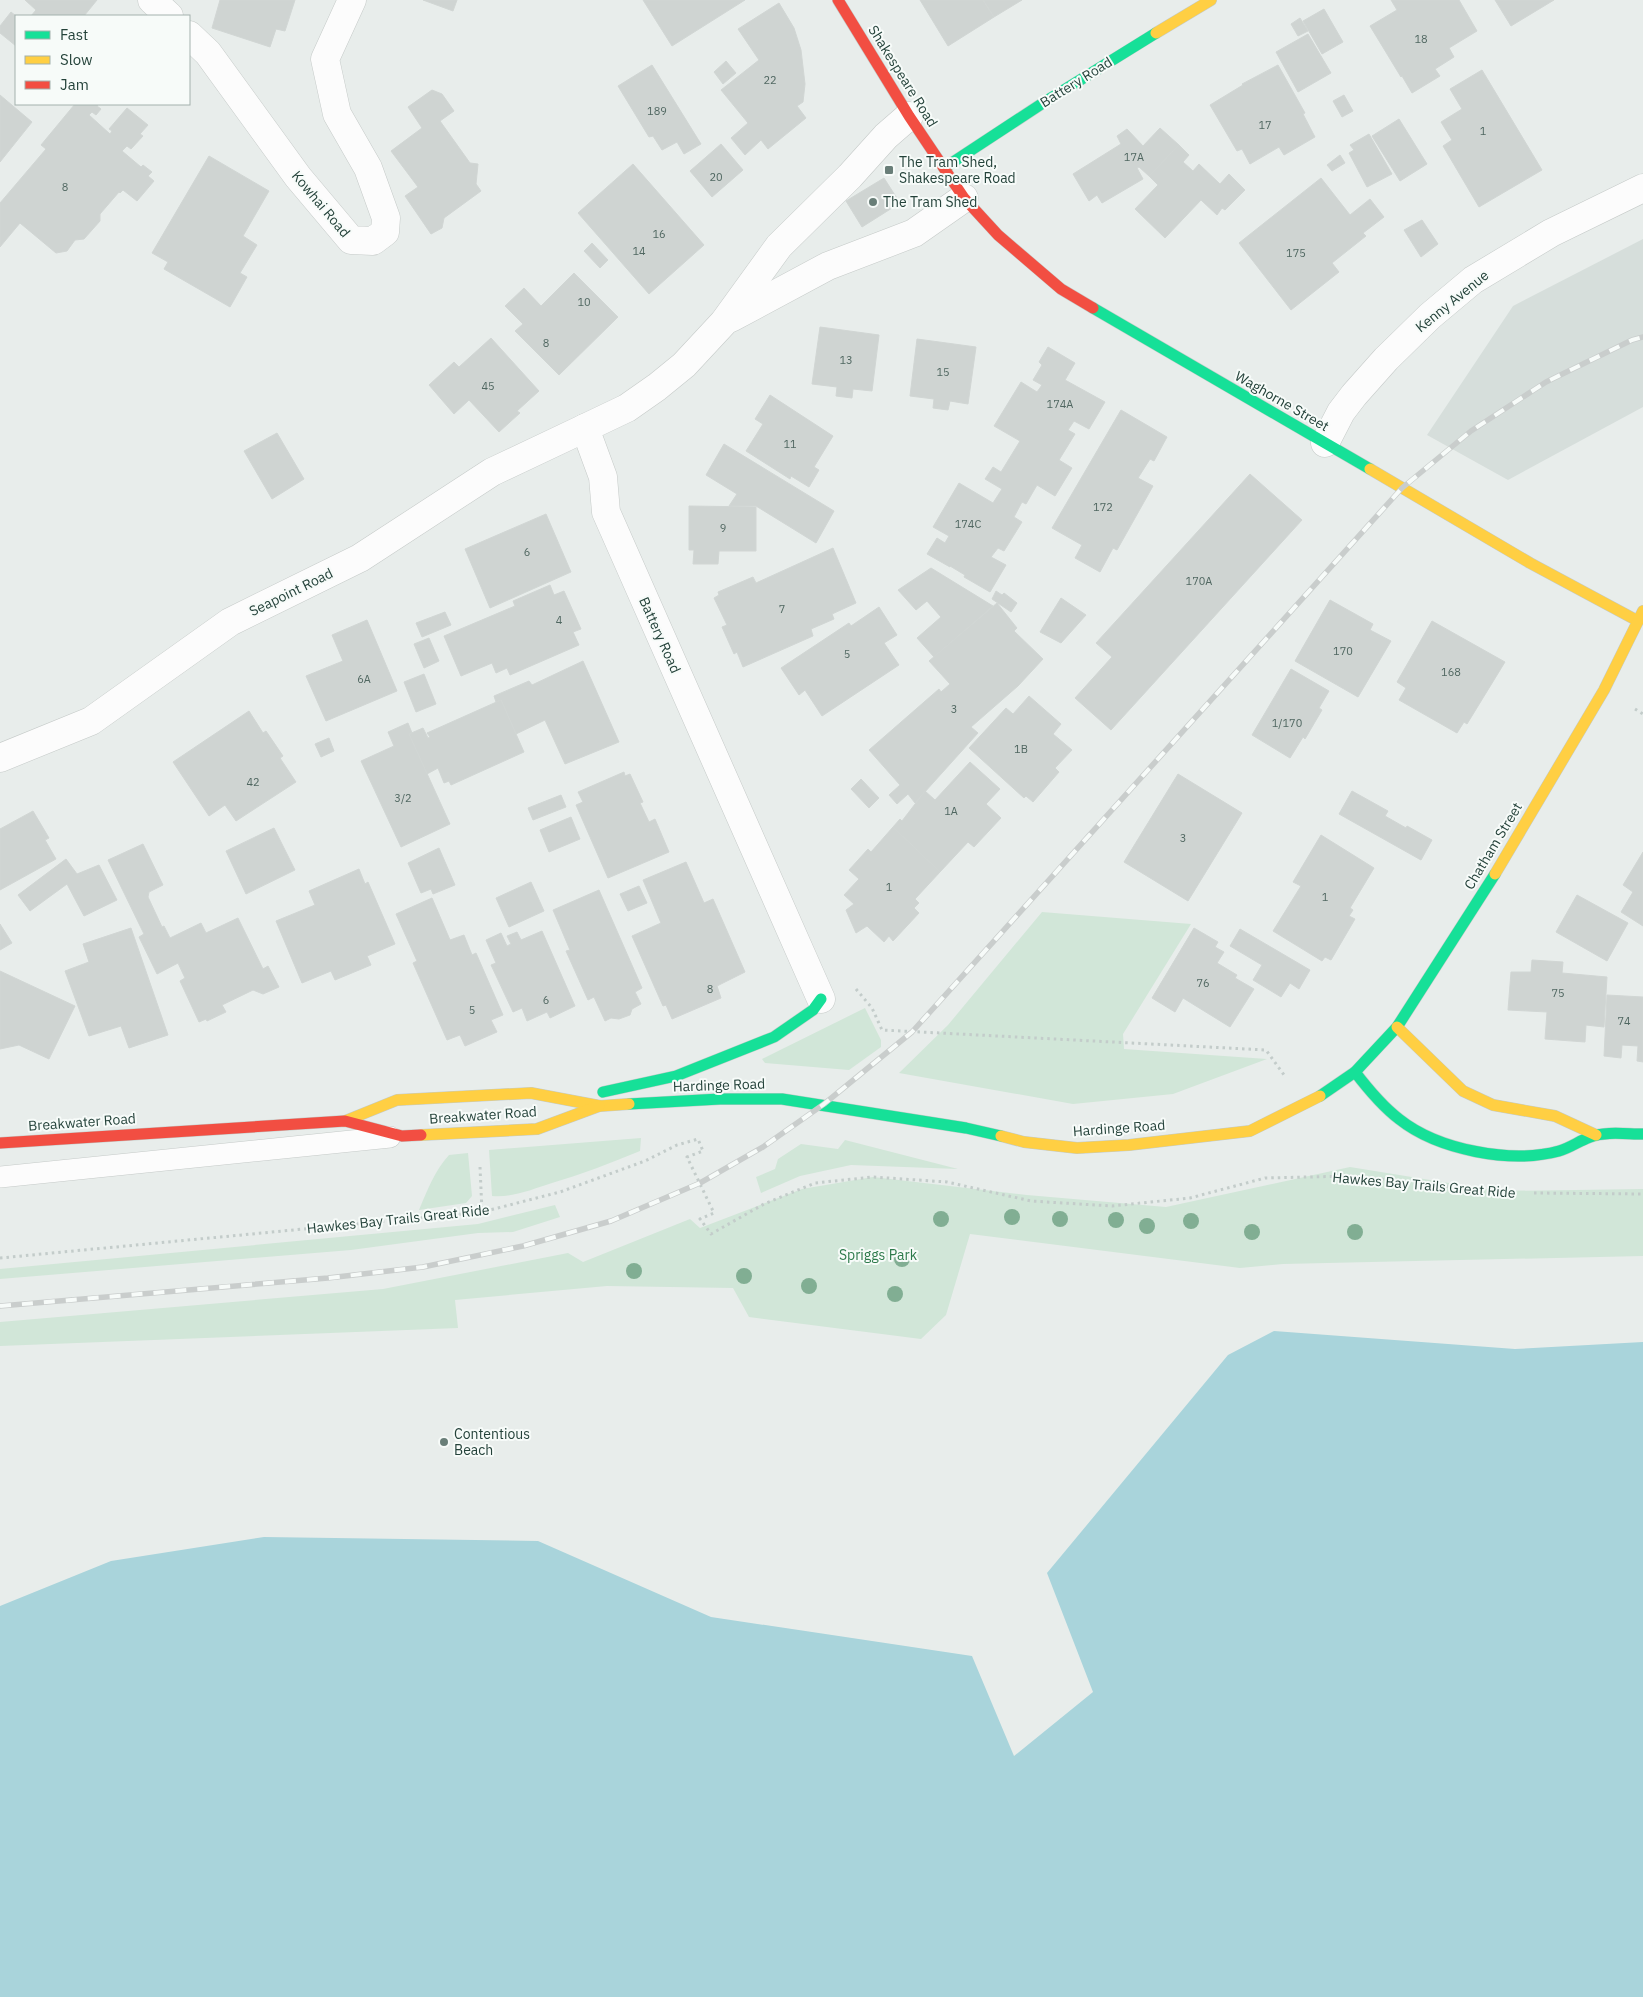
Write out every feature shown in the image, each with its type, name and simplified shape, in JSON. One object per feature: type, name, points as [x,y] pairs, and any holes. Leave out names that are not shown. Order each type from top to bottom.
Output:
[{"type":"main road","name":"Shakespeare Road","points":[[838,0],[909,116],[944,168]]},
{"type":"main road","name":"Battery Road","points":[[944,168],[1091,73],[1211,0]]},
{"type":"main road","name":"Waghorne Street","points":[[944,168],[964,198],[998,234],[1061,290],[1530,563],[1640,616]]},
{"type":"main road","name":"Chatham Street","points":[[1355,1072],[1397,1027],[1477,902],[1604,690],[1640,616]]},
{"type":"main road","points":[[569,1100],[685,1073],[774,1037],[813,1010],[821,999]]},
{"type":"main road","points":[[1397,1027],[1463,1091],[1492,1105],[1555,1116],[1596,1135]]},
{"type":"main road","points":[[1355,1072],[1378,1102],[1408,1126],[1439,1142],[1474,1152],[1518,1155],[1558,1151],[1596,1135],[1643,1134]]},
{"type":"main road","name":"Hardinge Road","points":[[600,1106],[720,1098],[782,1099],[907,1118],[1024,1142],[1077,1148],[1129,1145],[1250,1131],[1305,1105],[1355,1072]]},
{"type":"main road","name":"Breakwater Road","points":[[345,1121],[397,1100],[531,1093],[600,1106]]},
{"type":"main road","name":"Breakwater Road","points":[[0,1143],[345,1121],[402,1136],[536,1128],[600,1106]]},
{"type":"street","points":[[152,0],[168,15]]},
{"type":"street","name":"Kowhai Road","points":[[190,36],[208,53],[298,178],[351,240],[373,241],[385,232],[386,218],[368,168],[338,114],[325,59],[352,0]]},
{"type":"street","points":[[585,428],[627,408],[684,365],[724,322],[779,246],[850,176],[886,136],[909,116]]},
{"type":"street","name":"Kenny Avenue","points":[[1325,443],[1341,412],[1386,359],[1430,316],[1473,280],[1551,233],[1643,188]]},
{"type":"street","points":[[724,322],[828,266],[914,233],[964,198]]},
{"type":"street","name":"Seapoint Road","points":[[0,758],[91,721],[230,622],[360,558],[492,472],[585,428]]},
{"type":"street","name":"Battery Road","points":[[585,428],[603,477],[606,512],[821,999]]},
{"type":"lane","points":[[0,1177],[402,1136]]},
{"type":"path","points":[[821,999],[852,984],[872,1008],[882,1030],[1266,1050],[1305,1105]]},
{"type":"path","name":"Hawkes Bay Trails Great Ride","points":[[0,1258],[482,1212],[560,1192],[645,1161],[677,1145],[698,1139],[703,1151],[687,1158],[714,1213],[700,1219],[711,1234],[764,1204],[815,1183],[873,1177],[947,1182],[1031,1201],[1112,1206],[1190,1198],[1265,1178],[1352,1176],[1475,1190]]},
{"type":"path","points":[[479,1159],[482,1212]]},
{"type":"path","name":"Hawkes Bay Trails Great Ride","points":[[1534,1193],[1643,1194]]},
{"type":"shaded area","points":[[1643,239],[1643,407],[1508,480],[1427,435],[1513,306]]},
{"type":"green space","points":[[1042,912],[1191,924],[1123,1034],[1124,1049],[1267,1059],[1173,1094],[1073,1104],[899,1073],[948,1025]]},
{"type":"green space","points":[[865,1008],[881,1040],[881,1047],[849,1070],[765,1063],[762,1059]]},
{"type":"green space","points":[[641,1138],[640,1151],[618,1160],[522,1193],[492,1196],[489,1150]]},
{"type":"green space","points":[[845,1140],[958,1169],[851,1165],[800,1176],[761,1193],[756,1177],[775,1169],[778,1159],[801,1144],[838,1149]]},
{"type":"green space","points":[[468,1153],[472,1196],[466,1203],[419,1210],[435,1174],[449,1155]]},
{"type":"green space","name":"Spriggs Park","points":[[1350,1167],[1498,1191],[1643,1189],[1643,1256],[1283,1264],[1240,1268],[970,1234],[946,1315],[921,1339],[749,1317],[733,1288],[607,1286],[455,1300],[458,1328],[0,1346],[0,1322],[383,1289],[568,1253],[583,1262],[690,1219],[700,1228],[802,1189],[873,1177],[1027,1195],[1166,1207]]},
{"type":"green space","points":[[555,1205],[560,1217],[513,1232],[478,1233],[351,1250],[0,1279],[0,1269],[478,1224]]},
{"type":"water","points":[[1274,1331],[1515,1349],[1643,1342],[1643,1997],[0,1997],[0,1606],[111,1561],[264,1537],[538,1541],[711,1617],[972,1656],[1014,1756],[1093,1692],[1047,1573],[1228,1355]]},
{"type":"building","points":[[25,0],[97,0],[85,15],[32,15],[36,10]]},
{"type":"building","points":[[220,0],[295,0],[285,31],[276,29],[270,47],[212,28]]},
{"type":"building","points":[[423,0],[457,0],[453,11]]},
{"type":"building","points":[[643,0],[745,0],[672,46]]},
{"type":"building","points":[[920,0],[983,0],[994,17],[948,46]]},
{"type":"building","points":[[983,0],[1022,0],[994,17]]},
{"type":"building","points":[[1391,0],[1459,0],[1477,31],[1449,48],[1454,57],[1435,69],[1440,76],[1412,93],[1370,26],[1397,10]]},
{"type":"building","points":[[1495,0],[1554,0],[1511,26]]},
{"type":"building","points":[[779,3],[794,28],[801,50],[805,84],[803,102],[797,106],[806,118],[768,149],[761,140],[745,155],[731,138],[748,123],[721,90],[759,60],[738,29]]},
{"type":"building","points":[[1324,9],[1343,42],[1322,54],[1303,21]]},
{"type":"building","points":[[11,12],[15,15],[15,45],[0,33],[0,26]]},
{"type":"building","points":[[1300,18],[1308,31],[1298,36],[1291,24]]},
{"type":"building","points":[[1308,34],[1331,73],[1298,92],[1276,52]]},
{"type":"building","points":[[726,61],[736,73],[723,84],[714,72]]},
{"type":"building","points":[[652,65],[701,144],[684,154],[677,142],[662,150],[653,136],[649,137],[618,86]]},
{"type":"building","points":[[1278,65],[1305,113],[1303,114],[1315,137],[1284,155],[1279,147],[1250,164],[1242,149],[1237,151],[1210,105],[1242,84]]},
{"type":"building","points":[[1482,70],[1542,170],[1479,207],[1443,146],[1452,140],[1441,122],[1462,109],[1450,89]]},
{"type":"building","points":[[432,90],[442,94],[454,111],[440,121],[470,163],[478,164],[476,184],[481,191],[444,218],[442,228],[431,234],[405,196],[418,187],[391,151],[422,128],[408,107]]},
{"type":"building","points":[[0,95],[32,122],[0,162]]},
{"type":"building","points":[[1344,95],[1353,111],[1342,117],[1333,101]]},
{"type":"building","points":[[74,105],[98,105],[101,109],[96,115],[92,112],[89,115],[110,134],[112,131],[109,129],[127,108],[148,125],[140,134],[143,136],[131,149],[127,146],[122,151],[141,167],[143,165],[152,172],[148,176],[154,181],[137,201],[123,190],[119,192],[100,214],[100,221],[84,239],[75,240],[67,251],[56,253],[20,223],[0,247],[0,203],[46,149],[41,145]]},
{"type":"building","points":[[1399,119],[1427,164],[1400,181],[1372,136]]},
{"type":"building","points":[[1160,128],[1179,145],[1149,176],[1139,167],[1137,168],[1143,179],[1102,203],[1097,195],[1089,201],[1073,174],[1121,144],[1117,136],[1127,129],[1143,146]]},
{"type":"building","points":[[1369,134],[1392,174],[1367,187],[1349,153],[1354,150],[1350,145]]},
{"type":"building","points":[[721,144],[743,170],[712,197],[690,171]]},
{"type":"building","points":[[1179,145],[1189,155],[1183,162],[1193,171],[1199,164],[1220,184],[1229,174],[1245,190],[1225,210],[1222,208],[1217,215],[1201,200],[1165,238],[1135,209],[1158,185],[1149,176]]},
{"type":"building","points":[[1340,155],[1345,163],[1332,171],[1327,165]]},
{"type":"building","points":[[209,156],[269,191],[243,236],[257,245],[240,273],[247,277],[230,307],[164,269],[168,262],[152,253]]},
{"type":"building","points":[[633,164],[704,245],[649,294],[578,213]]},
{"type":"building","name":"The Tram Shed","points":[[884,178],[900,203],[862,227],[846,201]]},
{"type":"building","points":[[1321,178],[1350,215],[1370,199],[1384,217],[1363,233],[1366,236],[1332,263],[1339,272],[1291,310],[1239,243]]},
{"type":"building","points":[[1422,220],[1438,244],[1421,257],[1404,230]]},
{"type":"building","points":[[592,243],[608,260],[600,268],[584,251]]},
{"type":"building","points":[[574,273],[618,317],[559,375],[515,331],[523,324],[505,306],[524,288],[541,306]]},
{"type":"building","points":[[820,327],[879,335],[872,391],[853,389],[852,398],[836,396],[837,387],[812,384]]},
{"type":"building","points":[[491,338],[539,391],[517,411],[520,413],[499,432],[469,400],[454,414],[429,385],[454,362],[459,367]]},
{"type":"building","points":[[917,339],[976,347],[968,404],[950,401],[948,410],[933,408],[934,399],[910,396]]},
{"type":"building","points":[[1048,347],[1075,363],[1065,380],[1105,402],[1089,429],[1074,421],[1068,430],[1075,434],[1059,460],[1072,468],[1055,496],[1037,485],[1026,504],[1022,502],[1014,517],[1022,522],[1004,551],[998,548],[991,557],[1006,565],[990,592],[964,577],[965,575],[927,554],[937,538],[945,543],[949,536],[933,527],[959,483],[993,503],[1002,489],[985,479],[993,467],[1001,472],[1020,441],[994,426],[1021,382],[1037,392],[1042,385],[1033,380],[1042,365],[1039,362]]},
{"type":"building","points":[[770,395],[833,436],[814,467],[819,470],[809,487],[791,476],[790,479],[746,451],[763,424],[755,419]]},
{"type":"building","points":[[1121,410],[1167,437],[1154,461],[1150,459],[1138,478],[1153,486],[1117,550],[1113,548],[1100,572],[1075,558],[1082,545],[1052,528]]},
{"type":"building","points":[[277,433],[304,479],[272,499],[244,451]]},
{"type":"building","points":[[724,444],[834,511],[816,543],[756,506],[729,506],[737,494],[706,475]]},
{"type":"building","points":[[1250,474],[1302,520],[1111,730],[1075,698],[1112,657],[1096,643]]},
{"type":"building","points":[[689,506],[756,507],[756,551],[719,551],[718,564],[693,564],[694,550],[689,550]]},
{"type":"building","points":[[546,514],[571,572],[490,608],[465,549]]},
{"type":"building","points":[[833,548],[856,603],[832,614],[834,619],[811,629],[813,636],[743,667],[737,652],[734,654],[722,627],[727,625],[714,598],[719,595],[718,592],[753,577],[756,583]]},
{"type":"building","points":[[931,568],[993,606],[934,657],[917,638],[941,617],[927,601],[916,610],[898,590]]},
{"type":"building","points":[[550,585],[554,595],[564,591],[581,629],[573,632],[579,645],[510,675],[507,668],[496,673],[492,663],[461,676],[444,636],[515,606],[513,601]]},
{"type":"building","points":[[996,591],[1002,595],[1004,593],[1017,603],[1011,612],[992,599]]},
{"type":"building","points":[[1061,598],[1086,615],[1061,643],[1040,632]]},
{"type":"building","points":[[1330,600],[1373,624],[1370,630],[1391,641],[1358,697],[1295,661]]},
{"type":"building","points":[[997,603],[1017,628],[1014,631],[1043,659],[1018,686],[971,727],[978,733],[915,803],[908,794],[897,804],[889,795],[900,785],[869,750],[939,689],[941,692],[950,684],[929,661]]},
{"type":"building","points":[[879,607],[897,635],[884,643],[899,665],[822,716],[805,690],[799,695],[781,668],[849,623],[851,626]]},
{"type":"building","points":[[445,612],[451,625],[422,637],[416,623]]},
{"type":"building","points":[[367,620],[397,691],[326,721],[306,676],[343,661],[332,635]]},
{"type":"building","points":[[1432,621],[1505,662],[1467,724],[1464,722],[1457,733],[1399,700],[1406,688],[1397,682]]},
{"type":"building","points":[[429,638],[439,661],[424,668],[414,644]]},
{"type":"building","points":[[583,661],[619,742],[565,764],[545,720],[516,734],[501,700],[496,702],[494,696],[529,681],[532,685]]},
{"type":"building","points":[[1291,669],[1329,691],[1319,708],[1322,710],[1305,739],[1303,737],[1290,758],[1252,735]]},
{"type":"building","points":[[424,674],[436,704],[416,712],[404,682]]},
{"type":"building","points":[[1029,696],[1061,724],[1053,734],[1072,750],[1055,768],[1059,772],[1033,802],[1026,796],[1024,798],[969,748],[1006,708],[1013,714]]},
{"type":"building","points":[[501,700],[524,752],[451,785],[449,781],[444,783],[438,768],[427,774],[409,734],[423,728],[428,738],[430,737],[427,733]]},
{"type":"building","points":[[249,711],[263,733],[266,731],[283,756],[280,758],[296,782],[236,821],[225,805],[209,816],[173,762]]},
{"type":"building","points":[[408,723],[412,733],[409,734],[450,824],[401,847],[361,761],[394,746],[388,732]]},
{"type":"building","points":[[329,738],[334,751],[321,757],[315,744]]},
{"type":"building","points":[[970,762],[1000,789],[986,804],[1001,818],[974,847],[968,842],[940,872],[893,827],[900,819],[902,821],[925,791],[935,800]]},
{"type":"building","points":[[624,772],[625,776],[630,774],[643,802],[640,803],[649,822],[655,819],[669,852],[608,878],[576,805],[583,802],[578,792]]},
{"type":"building","points":[[1178,774],[1242,813],[1188,901],[1124,862]]},
{"type":"building","points":[[861,779],[879,798],[869,808],[851,789]]},
{"type":"building","points":[[1352,791],[1388,811],[1385,816],[1432,840],[1421,860],[1339,814]]},
{"type":"building","points":[[561,795],[566,807],[533,820],[528,808]]},
{"type":"building","points":[[33,811],[49,838],[45,840],[56,859],[0,890],[0,829]]},
{"type":"building","points":[[571,817],[580,839],[549,852],[540,830]]},
{"type":"building","points":[[893,827],[940,872],[915,899],[919,903],[914,908],[919,913],[893,941],[889,936],[884,942],[867,926],[856,933],[846,910],[854,904],[844,895],[859,879],[849,870],[868,849],[871,852]]},
{"type":"building","points":[[274,828],[295,870],[246,894],[226,851]]},
{"type":"building","points":[[1321,835],[1374,868],[1350,908],[1353,910],[1349,916],[1355,919],[1331,960],[1325,957],[1322,961],[1273,931],[1301,886],[1293,882]]},
{"type":"building","points":[[143,844],[163,885],[149,892],[148,897],[162,927],[164,926],[170,938],[201,923],[206,933],[238,918],[263,969],[268,966],[279,987],[263,994],[253,990],[222,1005],[226,1012],[207,1021],[206,1019],[199,1022],[180,981],[185,978],[178,963],[157,974],[139,937],[144,934],[108,860]]},
{"type":"building","points":[[439,848],[455,885],[433,894],[431,889],[421,893],[408,863]]},
{"type":"building","points":[[1643,852],[1643,926],[1621,912],[1633,892],[1623,885]]},
{"type":"building","points":[[66,859],[77,874],[99,865],[117,900],[84,916],[67,884],[30,911],[18,895]]},
{"type":"building","points":[[686,862],[704,903],[713,899],[745,972],[717,986],[721,998],[672,1019],[666,1005],[663,1006],[632,936],[661,923],[643,880]]},
{"type":"building","points":[[359,869],[365,884],[368,882],[395,944],[367,956],[371,965],[335,980],[331,971],[302,983],[276,921],[315,905],[309,891]]},
{"type":"building","points":[[531,882],[544,911],[509,927],[496,898]]},
{"type":"building","points":[[639,886],[647,903],[628,911],[620,894]]},
{"type":"building","points":[[599,890],[642,988],[635,992],[641,1004],[632,1009],[630,1015],[619,1019],[611,1018],[605,1021],[594,997],[588,1000],[566,951],[570,950],[553,910]]},
{"type":"building","points":[[1577,895],[1628,923],[1607,961],[1556,932]]},
{"type":"building","points":[[432,898],[450,940],[464,935],[472,955],[476,953],[503,1015],[491,1020],[497,1032],[465,1046],[460,1035],[447,1040],[413,963],[417,961],[396,914]]},
{"type":"building","points":[[0,924],[12,943],[0,950]]},
{"type":"building","points":[[131,928],[168,1035],[129,1048],[121,1026],[89,1036],[65,971],[89,962],[83,944]]},
{"type":"building","points":[[1194,928],[1218,942],[1215,947],[1224,952],[1217,963],[1237,975],[1235,978],[1254,989],[1230,1027],[1183,998],[1175,1012],[1152,998]]},
{"type":"building","points":[[1240,929],[1310,970],[1299,989],[1290,983],[1281,997],[1253,980],[1262,965],[1230,946]]},
{"type":"building","points":[[542,931],[575,1006],[550,1018],[547,1012],[527,1021],[522,1008],[513,1012],[491,965],[496,963],[486,940],[501,933],[507,946],[511,944],[507,936],[517,932],[521,940]]},
{"type":"building","points":[[1532,960],[1563,962],[1562,973],[1607,977],[1604,1027],[1586,1025],[1585,1042],[1545,1039],[1547,1012],[1508,1010],[1511,972],[1531,972]]},
{"type":"building","points":[[0,971],[75,1006],[49,1059],[19,1045],[0,1049]]},
{"type":"building","points":[[1607,995],[1643,997],[1643,1062],[1637,1061],[1638,1046],[1622,1045],[1621,1058],[1604,1056]]},
{"type":"railway","points":[[0,1306],[328,1278],[423,1267],[523,1246],[611,1221],[700,1183],[763,1147],[824,1104],[912,1032],[1402,488],[1471,431],[1546,382],[1632,340],[1643,337]]},
{"type":"traffic: fast","points":[[944,168],[1043,103],[1156,33]]},
{"type":"traffic: fast","points":[[1093,308],[1370,469]]},
{"type":"traffic: fast","points":[[1320,1096],[1355,1072],[1397,1027],[1495,874]]},
{"type":"traffic: fast","points":[[603,1092],[676,1076],[774,1037],[813,1010],[821,999]]},
{"type":"traffic: fast","points":[[1355,1072],[1387,1109],[1415,1130],[1434,1139],[1476,1152],[1519,1156],[1540,1155],[1563,1150],[1596,1135],[1609,1133],[1643,1134]]},
{"type":"traffic: fast","points":[[629,1104],[720,1099],[782,1099],[966,1128],[1001,1136]]},
{"type":"traffic: slow","points":[[1156,33],[1211,0]]},
{"type":"traffic: slow","points":[[1370,469],[1530,563],[1638,621]]},
{"type":"traffic: slow","points":[[1495,874],[1604,690],[1643,611]]},
{"type":"traffic: slow","points":[[1397,1027],[1463,1091],[1493,1105],[1555,1116],[1596,1135]]},
{"type":"traffic: slow","points":[[345,1121],[397,1100],[531,1093],[600,1106],[629,1104]]},
{"type":"traffic: slow","points":[[1001,1136],[1024,1142],[1077,1148],[1129,1145],[1250,1131],[1320,1096]]},
{"type":"traffic: slow","points":[[421,1135],[537,1129],[599,1106]]},
{"type":"traffic: jam","points":[[838,0],[909,116],[964,198],[998,235],[1061,289],[1093,308]]},
{"type":"traffic: jam","points":[[0,1143],[345,1121],[402,1136],[421,1135]]},
{"type":"place","name":"The Tram Shed, Shakespeare Road","points":[[889,170]]},
{"type":"place","name":"The Tram Shed","points":[[873,202]]},
{"type":"place","name":"Contentious Beach","points":[[444,1442]]}]
